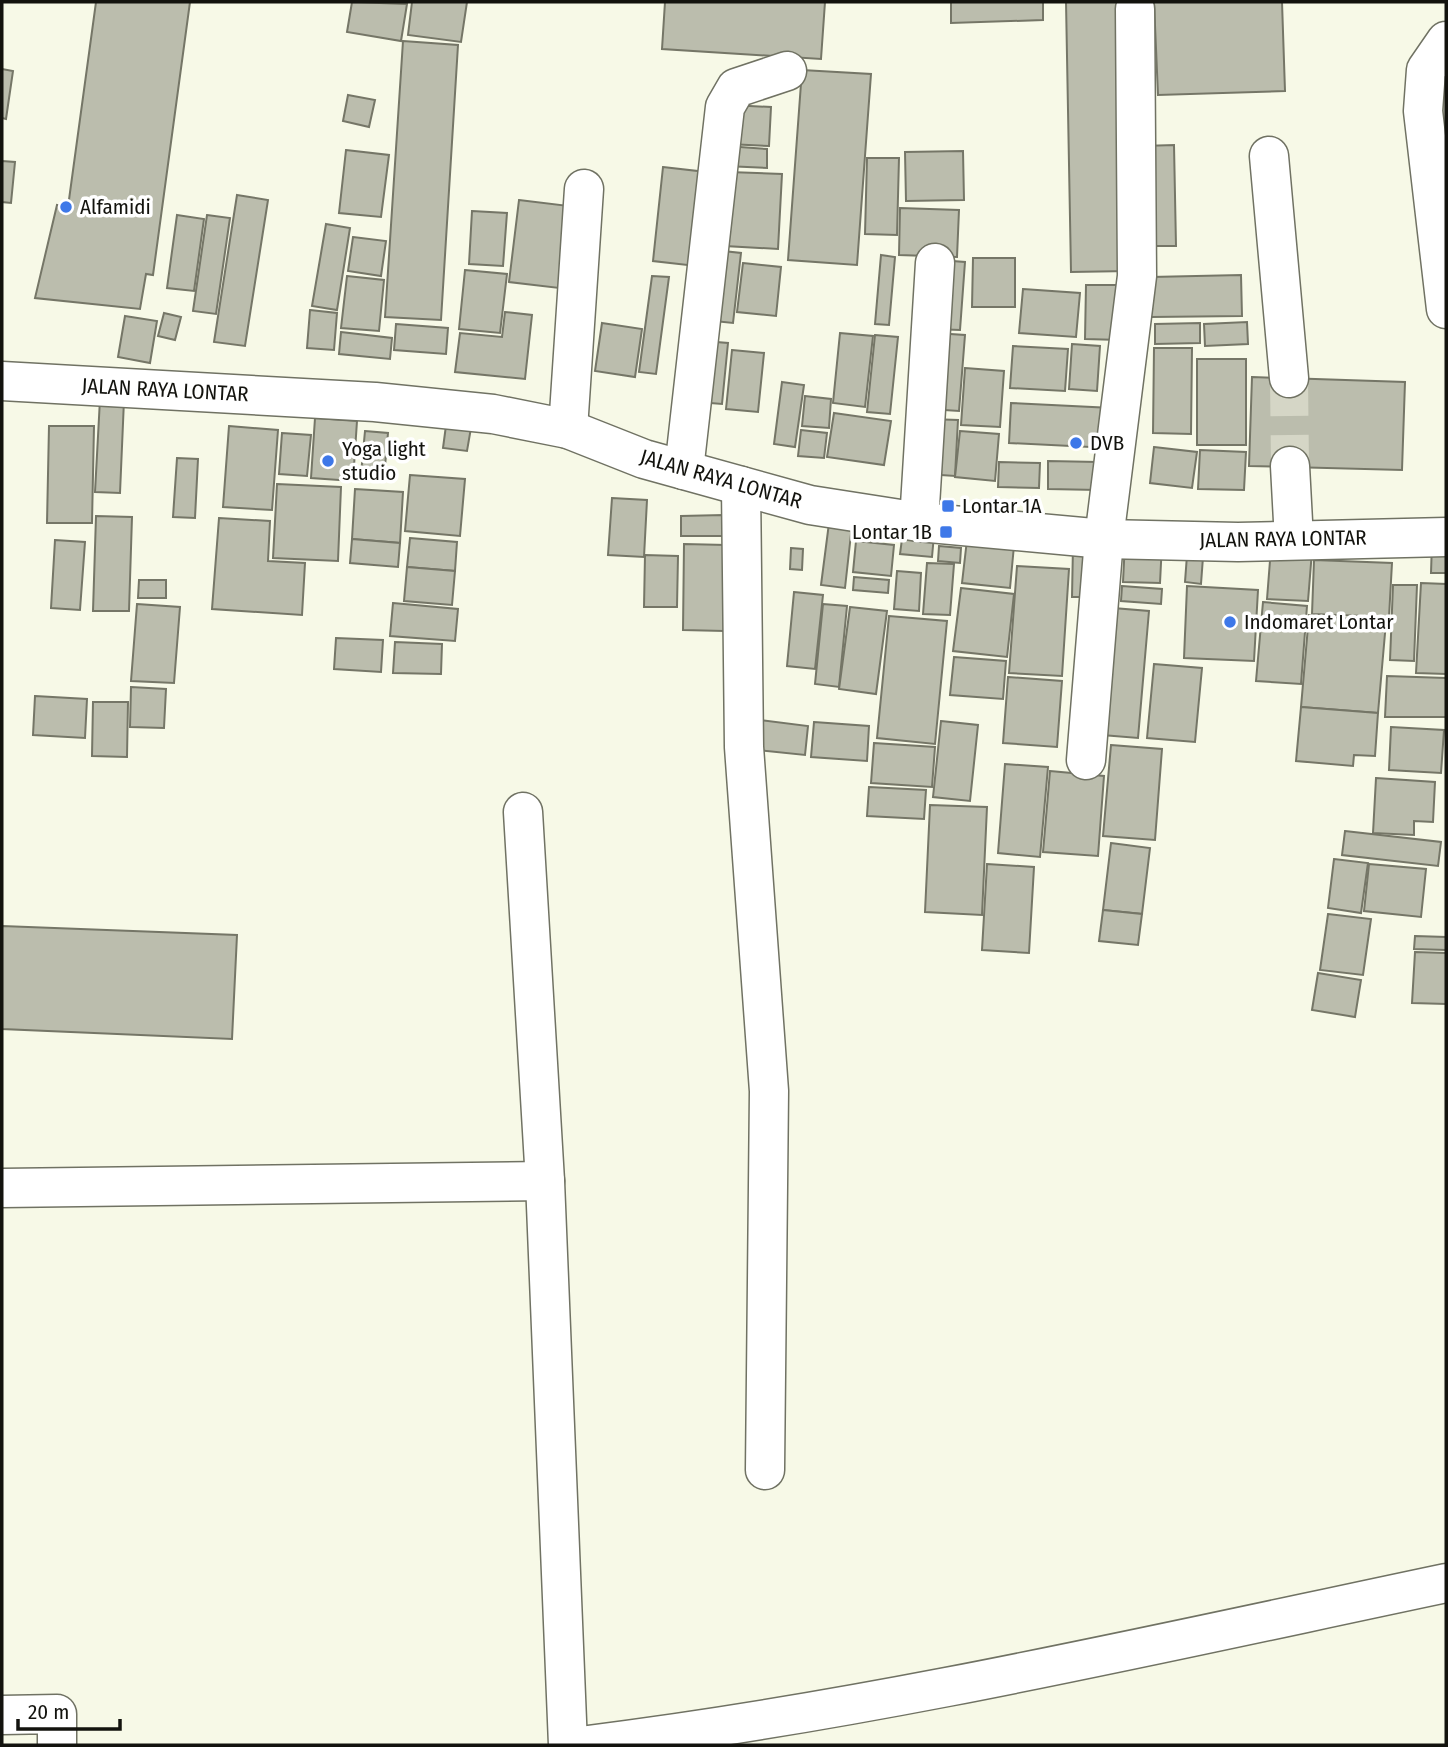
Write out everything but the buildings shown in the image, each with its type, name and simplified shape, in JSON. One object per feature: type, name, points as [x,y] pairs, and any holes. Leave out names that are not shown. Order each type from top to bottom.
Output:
[{"type":"street","points":[[1086,760],[1104,539],[1137,276],[1135,9]]},
{"type":"street","points":[[1446,41],[1426,70],[1423,111],[1446,309]]},
{"type":"street","points":[[684,470],[725,107],[736,88],[787,71]]},
{"type":"street","points":[[1269,156],[1289,378]]},
{"type":"street","points":[[568,429],[583,189]]},
{"type":"street","points":[[919,522],[935,263]]},
{"type":"street","name":"JALAN RAYA LONTAR","points":[[2,381],[375,402],[493,414],[568,429],[644,458],[741,486],[832,509],[919,522],[1104,539],[1294,540],[1446,537]]},
{"type":"street","points":[[1290,466],[1294,540]]},
{"type":"street","points":[[741,486],[744,747],[769,1091],[765,1469]]},
{"type":"street","points":[[523,813],[545,1181],[568,1745]]},
{"type":"street","points":[[2,1188],[545,1181]]},
{"type":"street","points":[[588,1745],[710,1730],[925,1692],[1446,1583]]},
{"type":"street","points":[[2,1714],[57,1730]]},
{"type":"tunnel","points":[[1289,378],[1290,466]]},
{"type":"place","name":"Alfamidi","points":[[66,207]]},
{"type":"place","name":"DVB","points":[[1076,443]]},
{"type":"place","name":"Yoga light studio","points":[[328,461]]},
{"type":"place","name":"Lontar 1A","points":[[948,506]]},
{"type":"place","name":"Lontar 1B","points":[[946,532]]},
{"type":"place","name":"Indomaret Lontar","points":[[1230,622]]}]
